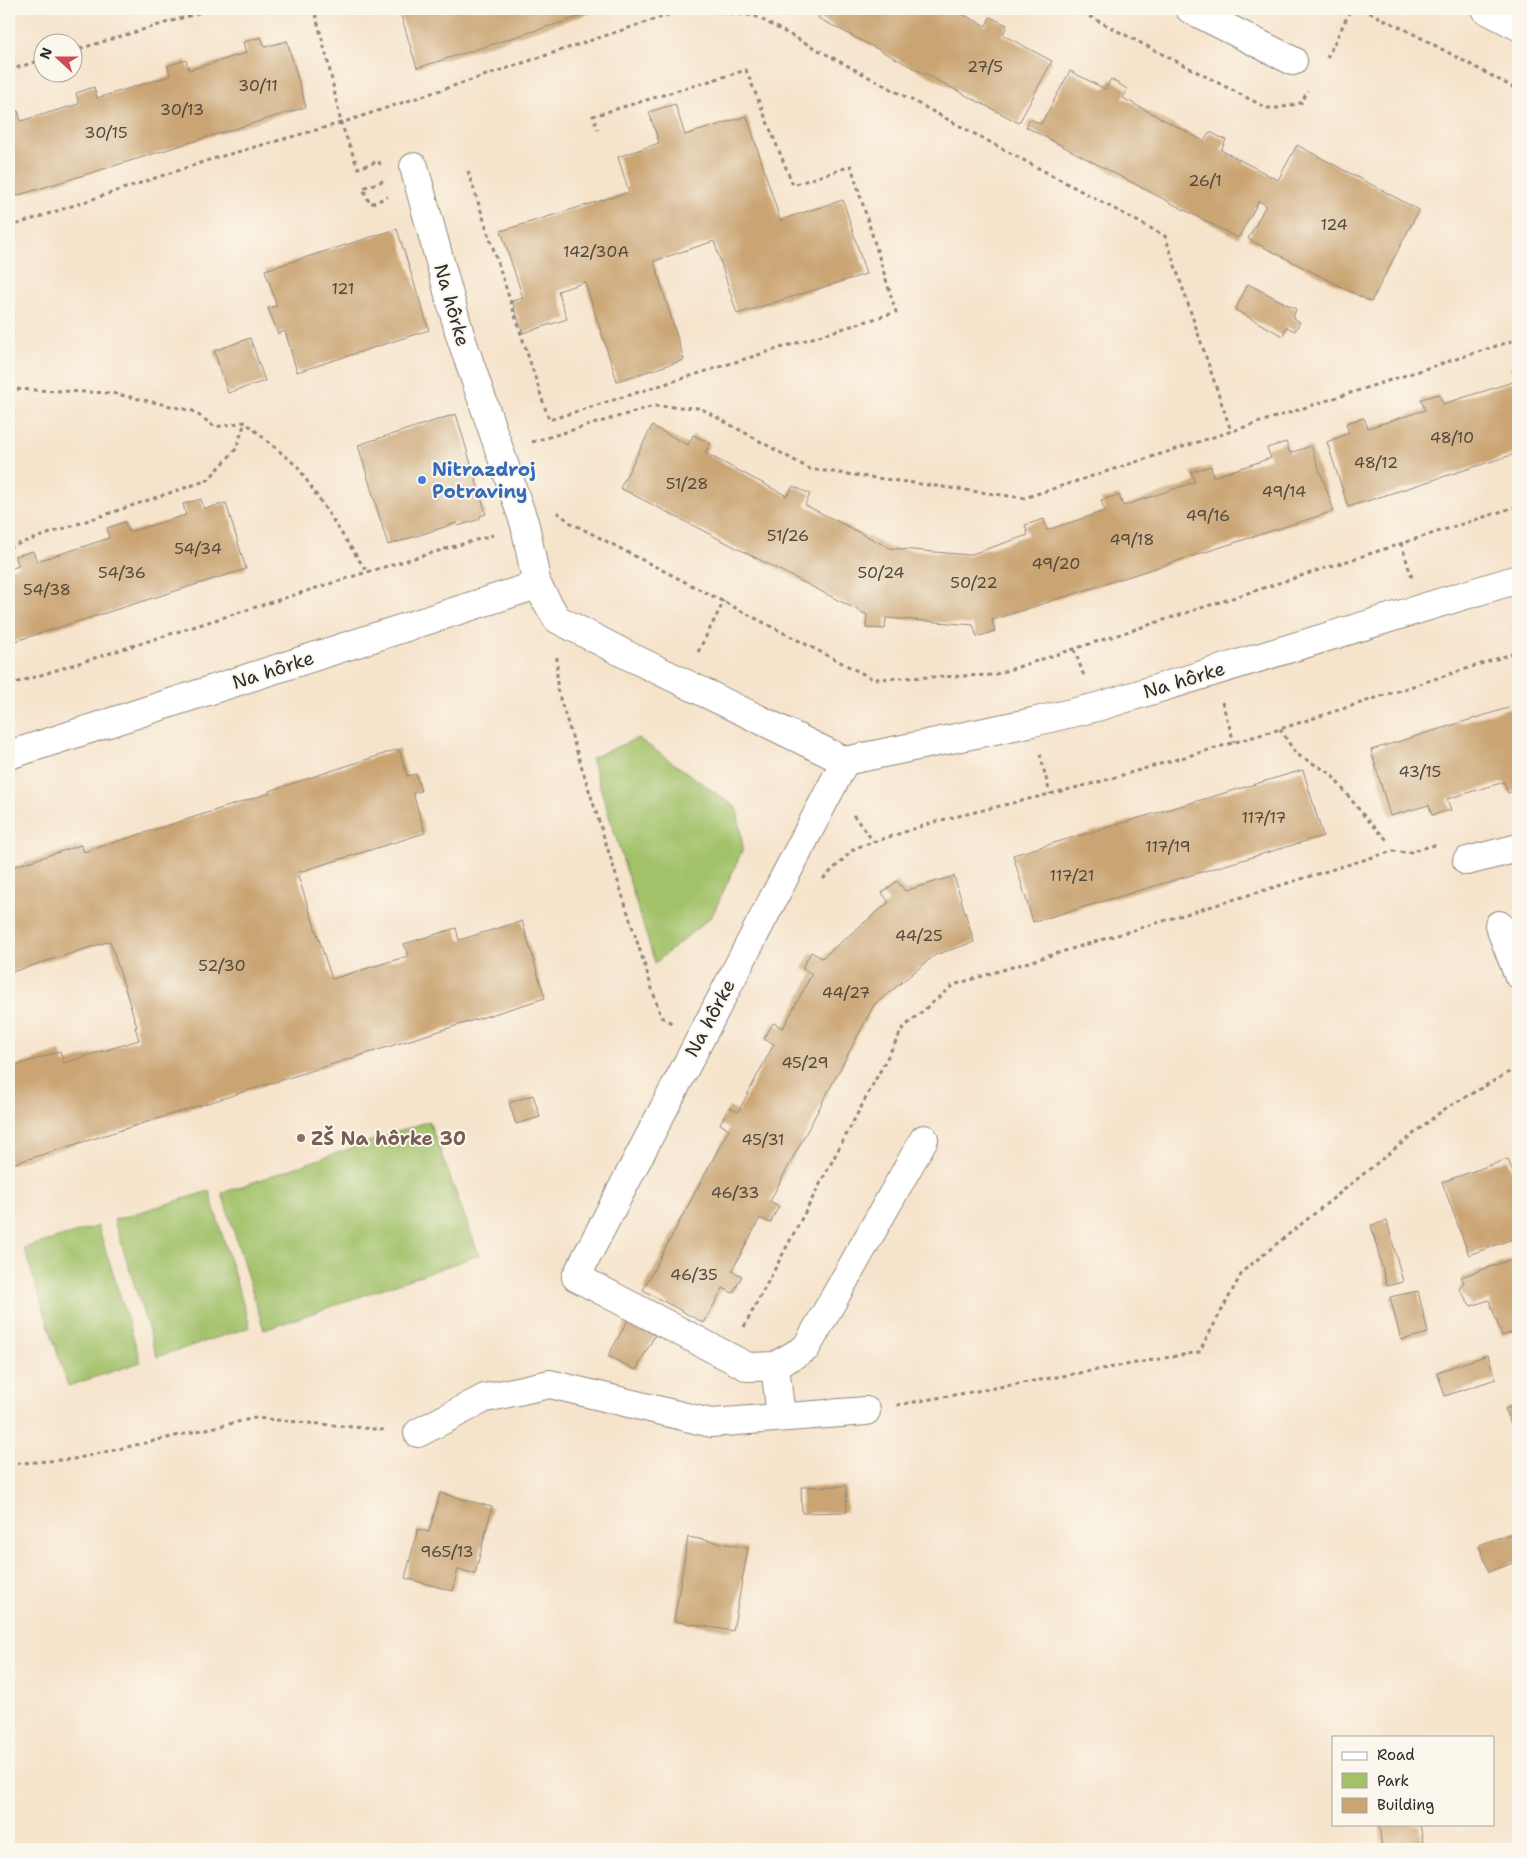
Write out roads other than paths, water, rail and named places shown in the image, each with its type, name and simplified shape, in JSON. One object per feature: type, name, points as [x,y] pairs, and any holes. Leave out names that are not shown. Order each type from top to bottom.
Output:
[{"type":"street","points":[[1190,9],[1293,61]]},
{"type":"street","points":[[1486,9],[1518,26]]},
{"type":"street","name":"Na hôrke","points":[[417,177],[460,335],[525,525],[537,585],[557,619],[845,761],[1097,707],[1518,579]]},
{"type":"street","name":"Na hôrke","points":[[9,755],[537,585]]},
{"type":"street","name":"Na hôrke","points":[[776,1366],[748,1367],[576,1276],[845,761]]},
{"type":"street","points":[[1467,861],[1518,848]]},
{"type":"street","points":[[1499,925],[1518,974]]},
{"type":"street","points":[[781,1417],[776,1366],[806,1348],[924,1138]]},
{"type":"street","points":[[418,1433],[485,1398],[550,1384],[711,1423],[866,1411]]},
{"type":"place","name":"Nitrazdroj Potraviny","points":[[422,480]]},
{"type":"place","name":"ZŠ Na hôrke 30","points":[[301,1138]]}]
